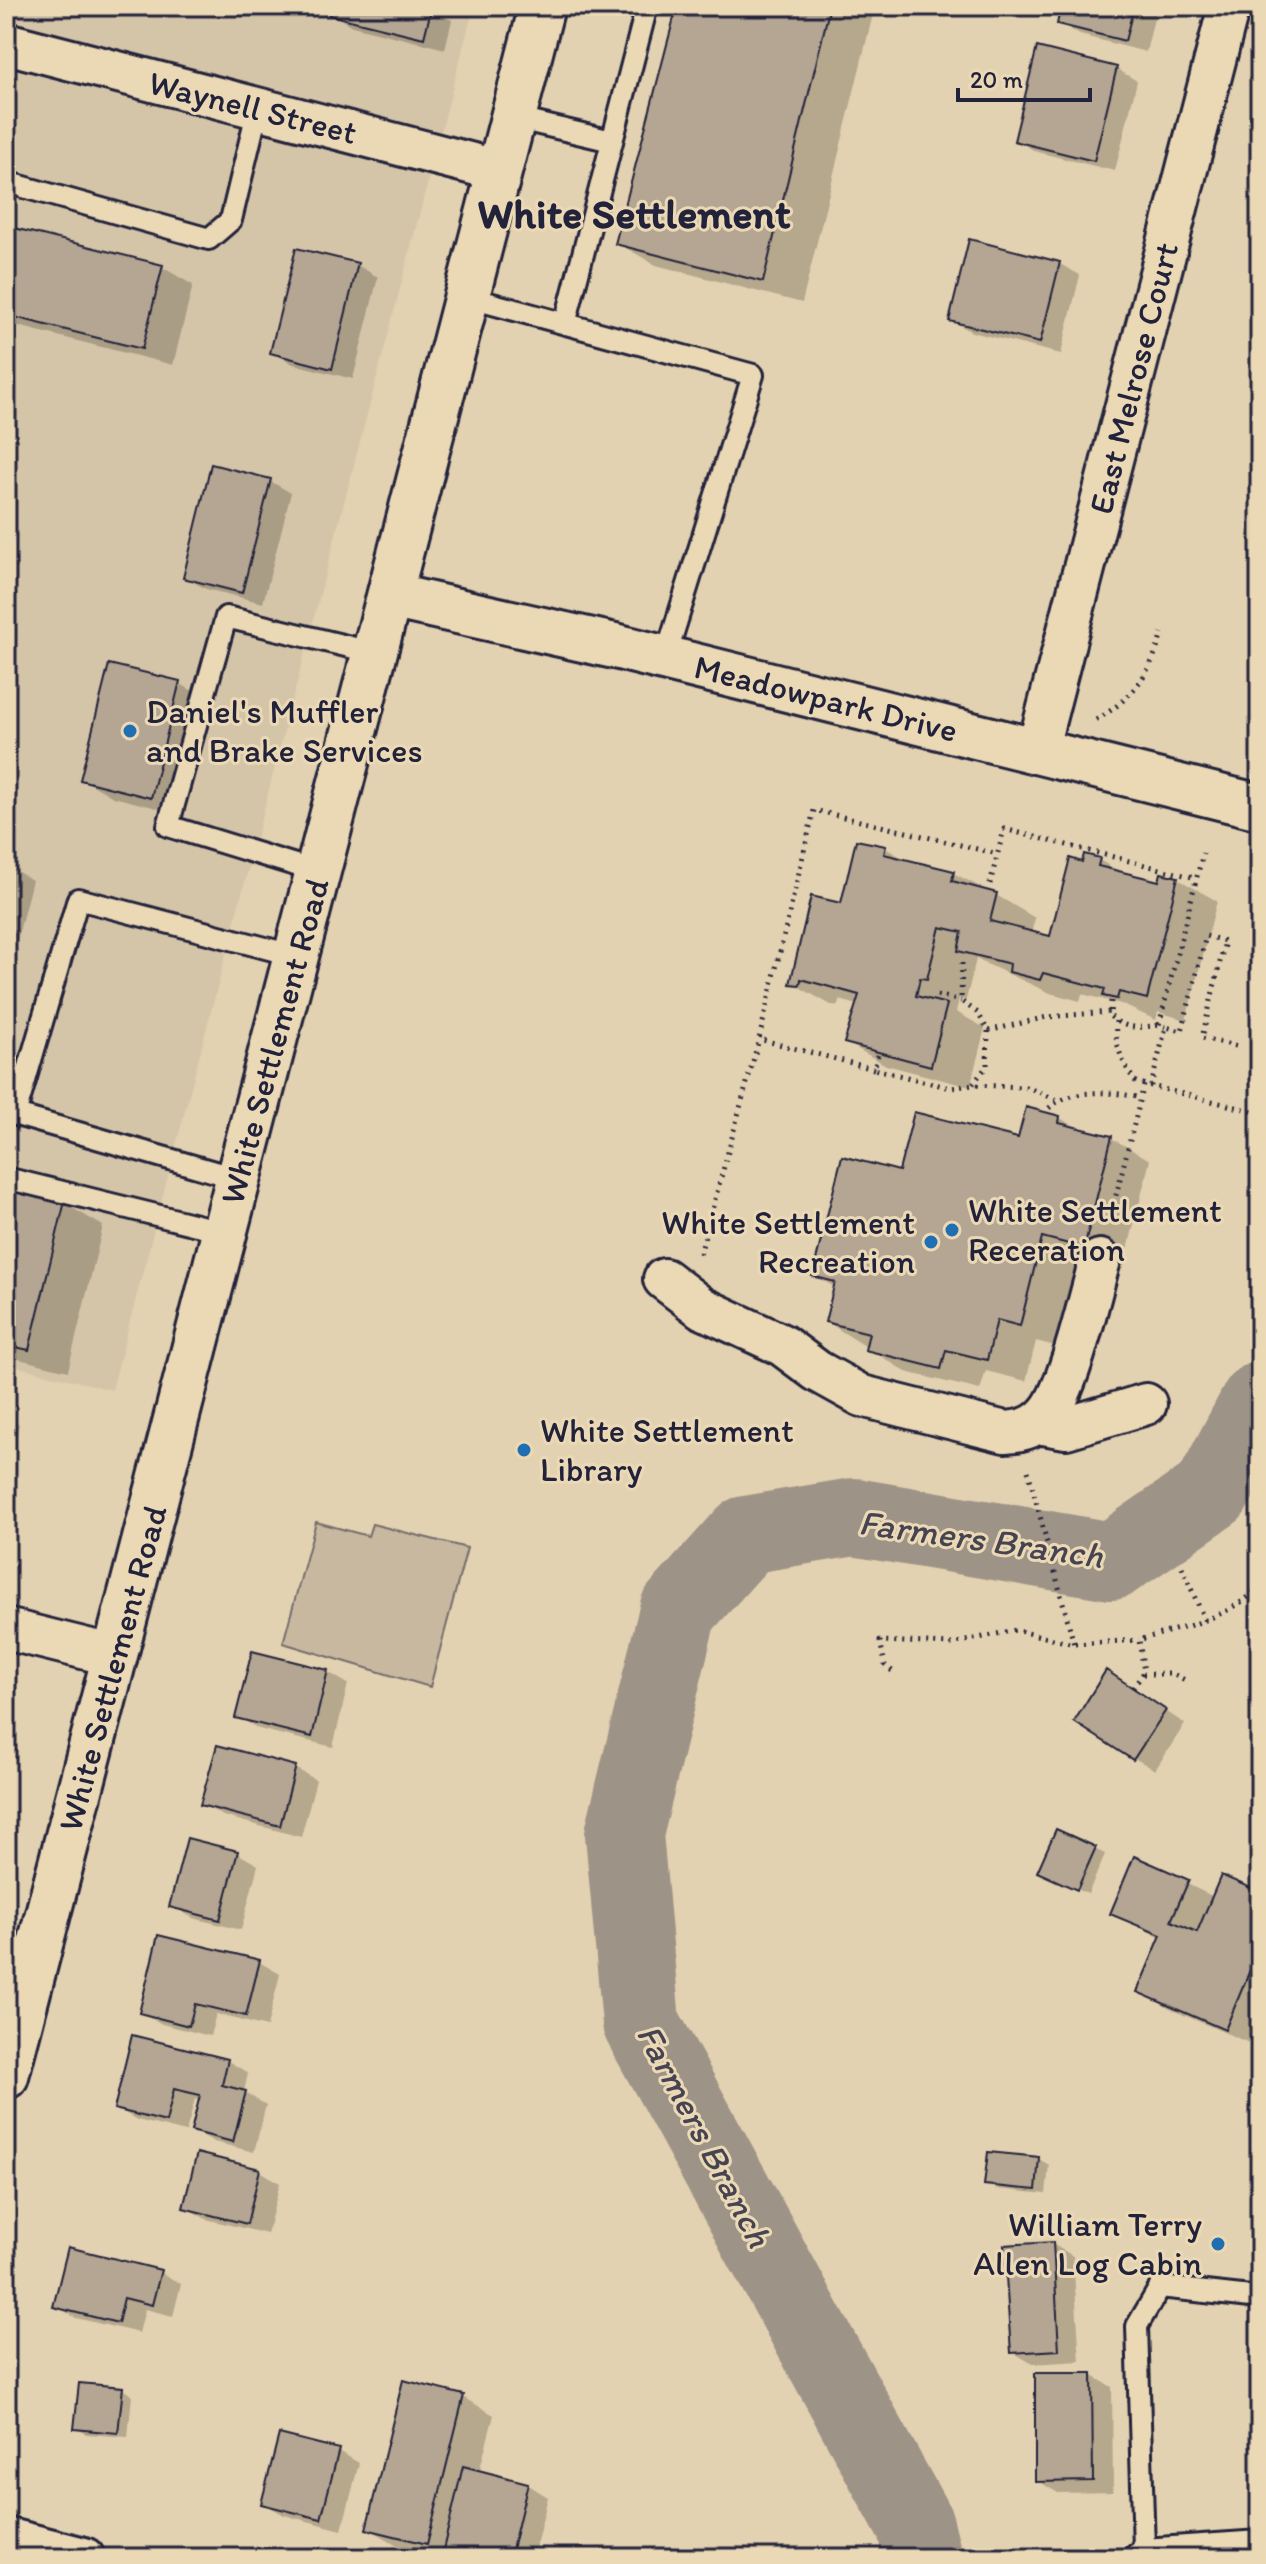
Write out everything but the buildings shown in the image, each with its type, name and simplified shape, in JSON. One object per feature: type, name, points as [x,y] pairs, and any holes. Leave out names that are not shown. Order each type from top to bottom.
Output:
[{"type":"main road","name":"White Settlement Road","points":[[6,2076],[14,2013],[115,1656],[542,6]]},
{"type":"main road","name":"Meadowpark Drive","points":[[390,596],[665,659],[1042,734],[1260,807]]},
{"type":"street","name":"East Melrose Court","points":[[1042,734],[1229,6]]},
{"type":"street","name":"Waynell Street","points":[[6,43],[500,171]]},
{"type":"street","points":[[681,1272],[702,1308],[782,1345],[817,1371],[862,1396],[1005,1432],[1025,1431],[1051,1411],[1100,1260]]},
{"type":"street","points":[[1038,1423],[1066,1428],[1146,1404]]},
{"type":"street","points":[[6,1629],[115,1656]]},
{"type":"street","points":[[6,2538],[84,2558]]},
{"type":"lane","points":[[565,324],[647,6]]},
{"type":"lane","points":[[6,182],[209,239],[231,220],[258,108]]},
{"type":"lane","points":[[514,118],[612,141]]},
{"type":"lane","points":[[467,297],[753,375],[665,659]]},
{"type":"lane","points":[[318,872],[168,826],[226,617],[375,653]]},
{"type":"lane","points":[[239,1179],[10,1113],[78,899],[296,956]]},
{"type":"lane","points":[[6,1178],[225,1232]]},
{"type":"lane","points":[[1260,2298],[1160,2287],[1137,2326],[1138,2553],[1260,2541]]},
{"type":"path","points":[[1042,734],[1085,727],[1121,704],[1151,667],[1162,633]]},
{"type":"path","points":[[681,1272],[759,1039],[814,810],[998,854]]},
{"type":"path","points":[[990,884],[1004,829],[1196,878]]},
{"type":"path","points":[[1100,1260],[1141,1098],[1151,1086],[1203,853]]},
{"type":"path","points":[[1111,1001],[1109,1012],[1116,1021],[1132,1028],[1162,1026],[1182,1031],[1206,936],[1225,941],[1202,1038],[1236,1046]]},
{"type":"path","points":[[961,1001],[962,963]]},
{"type":"path","points":[[937,995],[961,1001],[978,1013],[988,1031],[987,1066],[972,1085]]},
{"type":"path","points":[[988,1031],[1047,1017],[1109,1012]]},
{"type":"path","points":[[1116,1021],[1118,1050],[1135,1081],[1260,1113]]},
{"type":"path","points":[[759,1039],[951,1088],[972,1085],[1026,1087],[1058,1100],[1115,1093],[1141,1098]]},
{"type":"path","points":[[874,1069],[878,1055]]},
{"type":"path","points":[[1049,1108],[1058,1100]]},
{"type":"path","points":[[1027,1467],[1043,1537],[1074,1644]]},
{"type":"path","points":[[1182,1567],[1205,1621]]},
{"type":"path","points":[[892,1671],[885,1665],[880,1641],[952,1644],[1015,1630],[1074,1644],[1139,1640],[1175,1633],[1205,1621],[1239,1604],[1260,1587]]},
{"type":"path","points":[[1133,1688],[1143,1674],[1139,1640]]},
{"type":"path","points":[[1143,1674],[1173,1674],[1189,1682]]},
{"type":"shaded area","points":[[6,6],[474,6],[112,1390],[6,1364]]},
{"type":"shaded area","points":[[316,1522],[368,1536],[372,1524],[467,1548],[430,1687],[283,1643]]},
{"type":"waterway","name":"Farmers Branch","points":[[923,2558],[915,2525],[641,2023],[624,1834],[678,1611],[746,1535],[854,1517],[1112,1561],[1212,1492],[1260,1401]]},
{"type":"place","name":"Daniel's Muffler and Brake Services","points":[[130,731]]},
{"type":"place","name":"White Settlement Receration","points":[[952,1230]]},
{"type":"place","name":"White Settlement Recreation","points":[[931,1242]]},
{"type":"place","name":"White Settlement Library","points":[[524,1450]]},
{"type":"place","name":"William Terry Allen Log Cabin","points":[[1218,2244]]},
{"type":"district","name":"White Settlement","points":[[634,213]]}]
